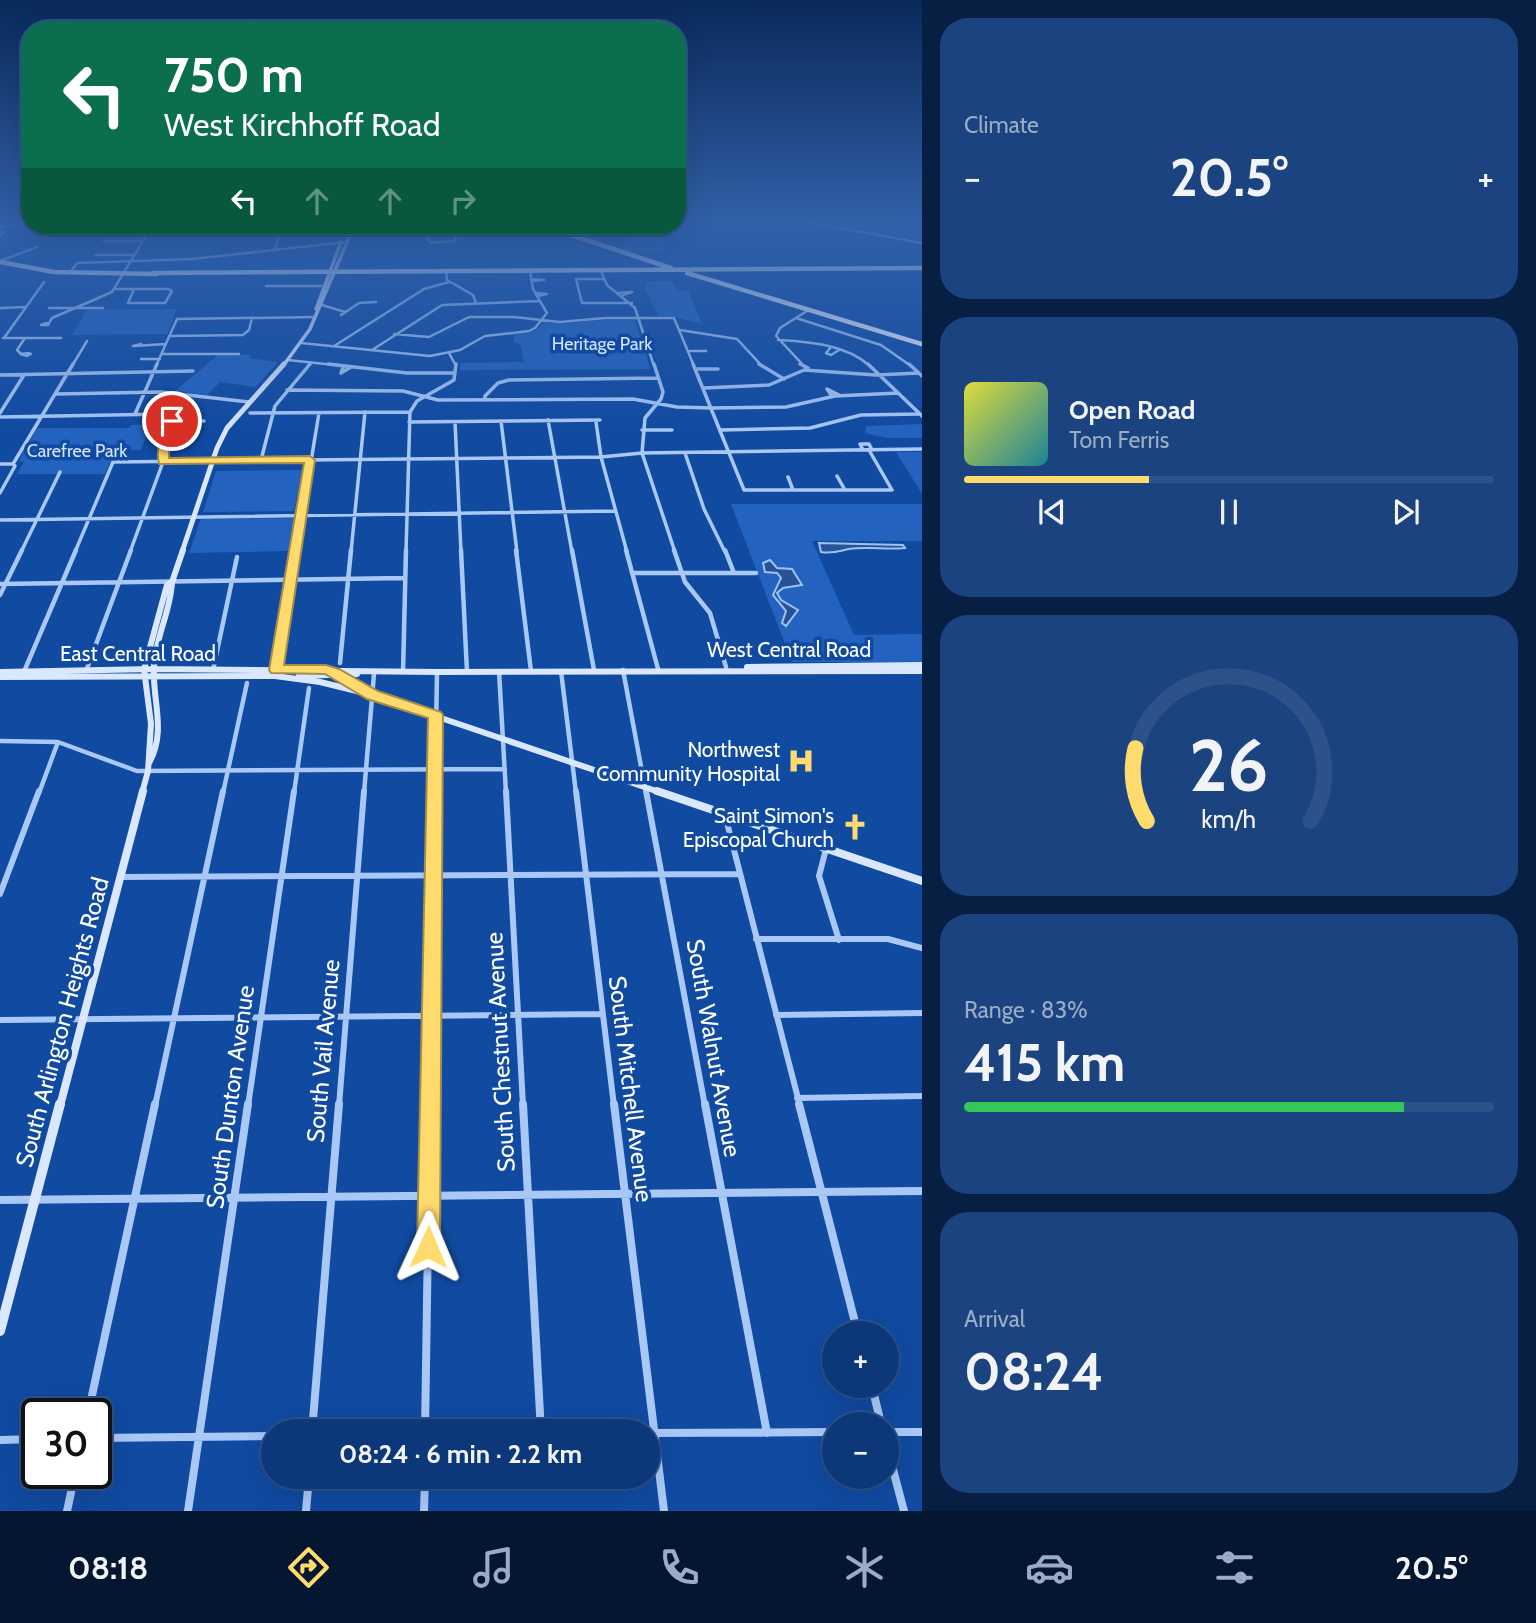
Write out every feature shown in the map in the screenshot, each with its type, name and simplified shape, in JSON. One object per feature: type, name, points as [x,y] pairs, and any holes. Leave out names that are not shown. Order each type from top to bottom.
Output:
[{"type":"main road","name":"South Arlington Heights Road","points":[[316,317],[322,293]]},
{"type":"main road","name":"South Arlington Heights Road","points":[[0,1331],[148,767],[154,756],[159,724],[155,673],[158,641],[172,581],[214,460],[228,428],[288,360],[316,317],[325,293]]},
{"type":"main road","points":[[753,293],[922,343]]},
{"type":"main road","points":[[245,408],[250,413]]},
{"type":"main road","points":[[238,415],[250,413]]},
{"type":"main road","name":"South Arlington Heights Road","points":[[148,767],[151,724],[145,673],[158,614],[167,585],[172,581]]},
{"type":"main road","name":"West Central Road","points":[[657,670],[922,665]]},
{"type":"main road","name":"East Central Road","points":[[155,673],[213,670],[275,673]]},
{"type":"main road","points":[[326,670],[341,675],[373,695]]},
{"type":"main road","name":"West Central Road","points":[[275,673],[326,670],[922,671]]},
{"type":"main road","name":"East Central Road","points":[[0,675],[86,671],[145,673]]},
{"type":"main road","name":"West Central Road","points":[[275,673],[341,675],[403,672]]},
{"type":"main road","points":[[275,673],[373,695],[436,715],[922,881]]},
{"type":"main road","name":"East Central Road","points":[[23,674],[275,673]]},
{"type":"street","points":[[2,338],[36,293]]},
{"type":"street","points":[[47,323],[108,293]]},
{"type":"street","points":[[132,293],[128,303],[165,303],[171,293]]},
{"type":"street","points":[[334,346],[418,293]]},
{"type":"street","points":[[468,293],[473,295],[476,303]]},
{"type":"street","points":[[300,343],[422,356],[449,354],[485,335],[529,331],[547,313],[536,293]]},
{"type":"street","points":[[579,293],[582,303],[632,303]]},
{"type":"street","points":[[617,293],[632,303],[639,318],[664,395],[647,414],[642,430],[642,453],[682,573],[688,587],[710,612],[726,667]]},
{"type":"street","points":[[372,351],[394,334],[442,305],[540,301]]},
{"type":"street","points":[[341,315],[359,303],[376,302]]},
{"type":"street","points":[[322,305],[345,312]]},
{"type":"street","points":[[0,308],[25,307]]},
{"type":"street","points":[[49,308],[103,308]]},
{"type":"street","points":[[809,310],[778,330],[776,336],[801,365],[818,370],[876,375],[920,375]]},
{"type":"street","points":[[135,414],[177,319],[316,317]]},
{"type":"street","points":[[394,334],[429,337],[456,321],[469,317],[514,317],[576,322],[675,318],[744,490],[892,490]]},
{"type":"street","points":[[169,336],[245,334],[252,318]]},
{"type":"street","points":[[796,318],[881,345],[920,375]]},
{"type":"street","points":[[680,330],[737,339],[757,363],[784,379]]},
{"type":"street","points":[[2,338],[61,338]]},
{"type":"street","points":[[22,354],[18,350],[25,338]]},
{"type":"street","points":[[778,340],[807,341],[867,361],[876,375],[920,415]]},
{"type":"street","points":[[0,493],[15,466],[13,464],[87,341]]},
{"type":"street","points":[[141,344],[166,344]]},
{"type":"street","points":[[831,347],[826,353],[831,355],[839,350]]},
{"type":"street","points":[[689,351],[706,351]]},
{"type":"street","points":[[141,359],[239,354]]},
{"type":"street","points":[[403,672],[410,412],[414,404],[452,383],[455,361],[449,354]]},
{"type":"street","points":[[288,360],[343,367],[341,373],[351,367],[407,373],[455,373]]},
{"type":"street","points":[[261,460],[276,403],[311,363]]},
{"type":"street","points":[[797,373],[801,365]]},
{"type":"street","points":[[696,369],[719,369]]},
{"type":"street","points":[[704,388],[760,387],[797,373],[818,370]]},
{"type":"street","points":[[0,375],[193,371]]},
{"type":"street","points":[[24,374],[0,415],[171,415],[172,421],[164,441],[163,461],[86,671]]},
{"type":"street","points":[[485,400],[485,396],[498,383],[509,380],[658,378]]},
{"type":"street","points":[[832,396],[827,389],[839,396]]},
{"type":"street","points":[[287,390],[403,391],[438,400],[624,399],[677,407],[712,408],[786,407],[832,396],[898,393]]},
{"type":"street","points":[[56,394],[146,392],[249,402]]},
{"type":"street","points":[[275,673],[319,412]]},
{"type":"street","points":[[340,663],[365,412]]},
{"type":"street","points":[[250,413],[410,412]]},
{"type":"street","points":[[721,430],[810,428],[861,415],[920,415]]},
{"type":"street","points":[[172,421],[204,421]]},
{"type":"street","points":[[501,421],[531,671]]},
{"type":"street","points":[[548,421],[594,670]]},
{"type":"street","points":[[409,422],[598,421],[601,457],[657,670]]},
{"type":"street","points":[[455,422],[467,671]]},
{"type":"street","points":[[642,430],[672,430]]},
{"type":"street","points":[[164,441],[192,440]]},
{"type":"street","points":[[23,674],[113,462],[601,457],[642,453],[922,449]]},
{"type":"street","points":[[868,450],[892,490]]},
{"type":"street","points":[[685,453],[704,509],[716,529],[734,573]]},
{"type":"street","points":[[0,464],[13,464]]},
{"type":"street","points":[[0,595],[3,584],[60,472]]},
{"type":"street","points":[[837,476],[845,490]]},
{"type":"street","points":[[788,477],[793,490]]},
{"type":"street","points":[[0,520],[615,511]]},
{"type":"street","points":[[213,670],[237,557]]},
{"type":"street","points":[[632,573],[756,573]]},
{"type":"street","points":[[3,584],[405,578]]},
{"type":"street","name":"South Walnut Avenue","points":[[623,670],[767,1433]]},
{"type":"street","name":"South Chestnut Avenue","points":[[499,671],[540,1419]]},
{"type":"street","name":"South Mitchell Avenue","points":[[561,671],[625,1193],[649,1419]]},
{"type":"street","points":[[425,1419],[437,672]]},
{"type":"street","name":"South Vail Avenue","points":[[313,1419],[374,674]]},
{"type":"street","points":[[91,1398],[247,683]]},
{"type":"street","name":"South Dunton Avenue","points":[[188,1511],[309,688]]},
{"type":"street","points":[[0,741],[58,742],[137,771],[148,767],[228,771],[505,769]]},
{"type":"street","points":[[0,894],[58,742]]},
{"type":"street","points":[[724,814],[855,1321]]},
{"type":"street","points":[[826,849],[819,876],[839,940]]},
{"type":"street","points":[[120,877],[738,874]]},
{"type":"street","points":[[756,939],[894,940],[922,948]]},
{"type":"street","points":[[776,1015],[922,1013]]},
{"type":"street","points":[[0,1021],[601,1014]]},
{"type":"street","points":[[797,1098],[922,1096]]},
{"type":"street","points":[[0,1200],[922,1191]]},
{"type":"street","points":[[660,1433],[822,1432]]},
{"type":"street","points":[[899,1432],[922,1432]]},
{"type":"street","points":[[112,1438],[261,1436]]},
{"type":"street","points":[[0,1440],[21,1439]]},
{"type":"street","name":"South Mitchell Avenue","points":[[660,1487],[664,1511]]},
{"type":"street","points":[[67,1511],[72,1489]]},
{"type":"street","points":[[306,1511],[308,1489]]},
{"type":"street","points":[[424,1511],[425,1489]]},
{"type":"street","points":[[898,1489],[904,1511]]},
{"type":"green space","points":[[648,293],[689,293],[702,324],[675,317],[658,316]]},
{"type":"green space","points":[[177,309],[167,334],[72,335],[87,310]]},
{"type":"green space","name":"Heritage Park","points":[[635,320],[650,369],[460,370],[460,363],[524,362],[520,344],[514,342],[514,335],[535,331],[545,322],[563,324]]},
{"type":"green space","points":[[219,354],[252,355],[248,358],[278,362],[256,387],[220,382],[207,395],[175,391]]},
{"type":"green space","name":"Carefree Park","points":[[151,424],[141,450],[129,450],[125,460],[110,462],[105,474],[17,474],[24,462],[19,461],[37,428],[129,428],[131,425]]},
{"type":"green space","points":[[922,424],[922,438],[886,438],[865,433],[866,426]]},
{"type":"green space","points":[[896,452],[922,452],[922,494]]},
{"type":"green space","points":[[302,470],[294,511],[203,512],[216,471]]},
{"type":"green space","points":[[731,504],[922,504],[922,541],[812,541],[854,635],[922,634],[922,662],[792,662]]},
{"type":"green space","points":[[295,518],[288,551],[189,553],[201,519]]},
{"type":"shaded area","points":[[819,543],[903,545],[905,548],[856,548],[825,553],[821,552]]},
{"type":"shaded area","points":[[770,560],[777,568],[792,569],[802,585],[783,588],[777,593],[781,600],[798,610],[786,626],[782,623],[786,611],[773,595],[781,578],[777,573],[765,572],[763,563]]},
{"type":"place","name":"Northwest Community Hospital","points":[[801,761]]},
{"type":"place","name":"Saint Simon's Episcopal Church","points":[[855,827]]},
{"type":"route","points":[[172,421],[164,441],[163,461],[310,460],[276,670],[334,672],[373,695],[436,715],[428,1247]]}]
